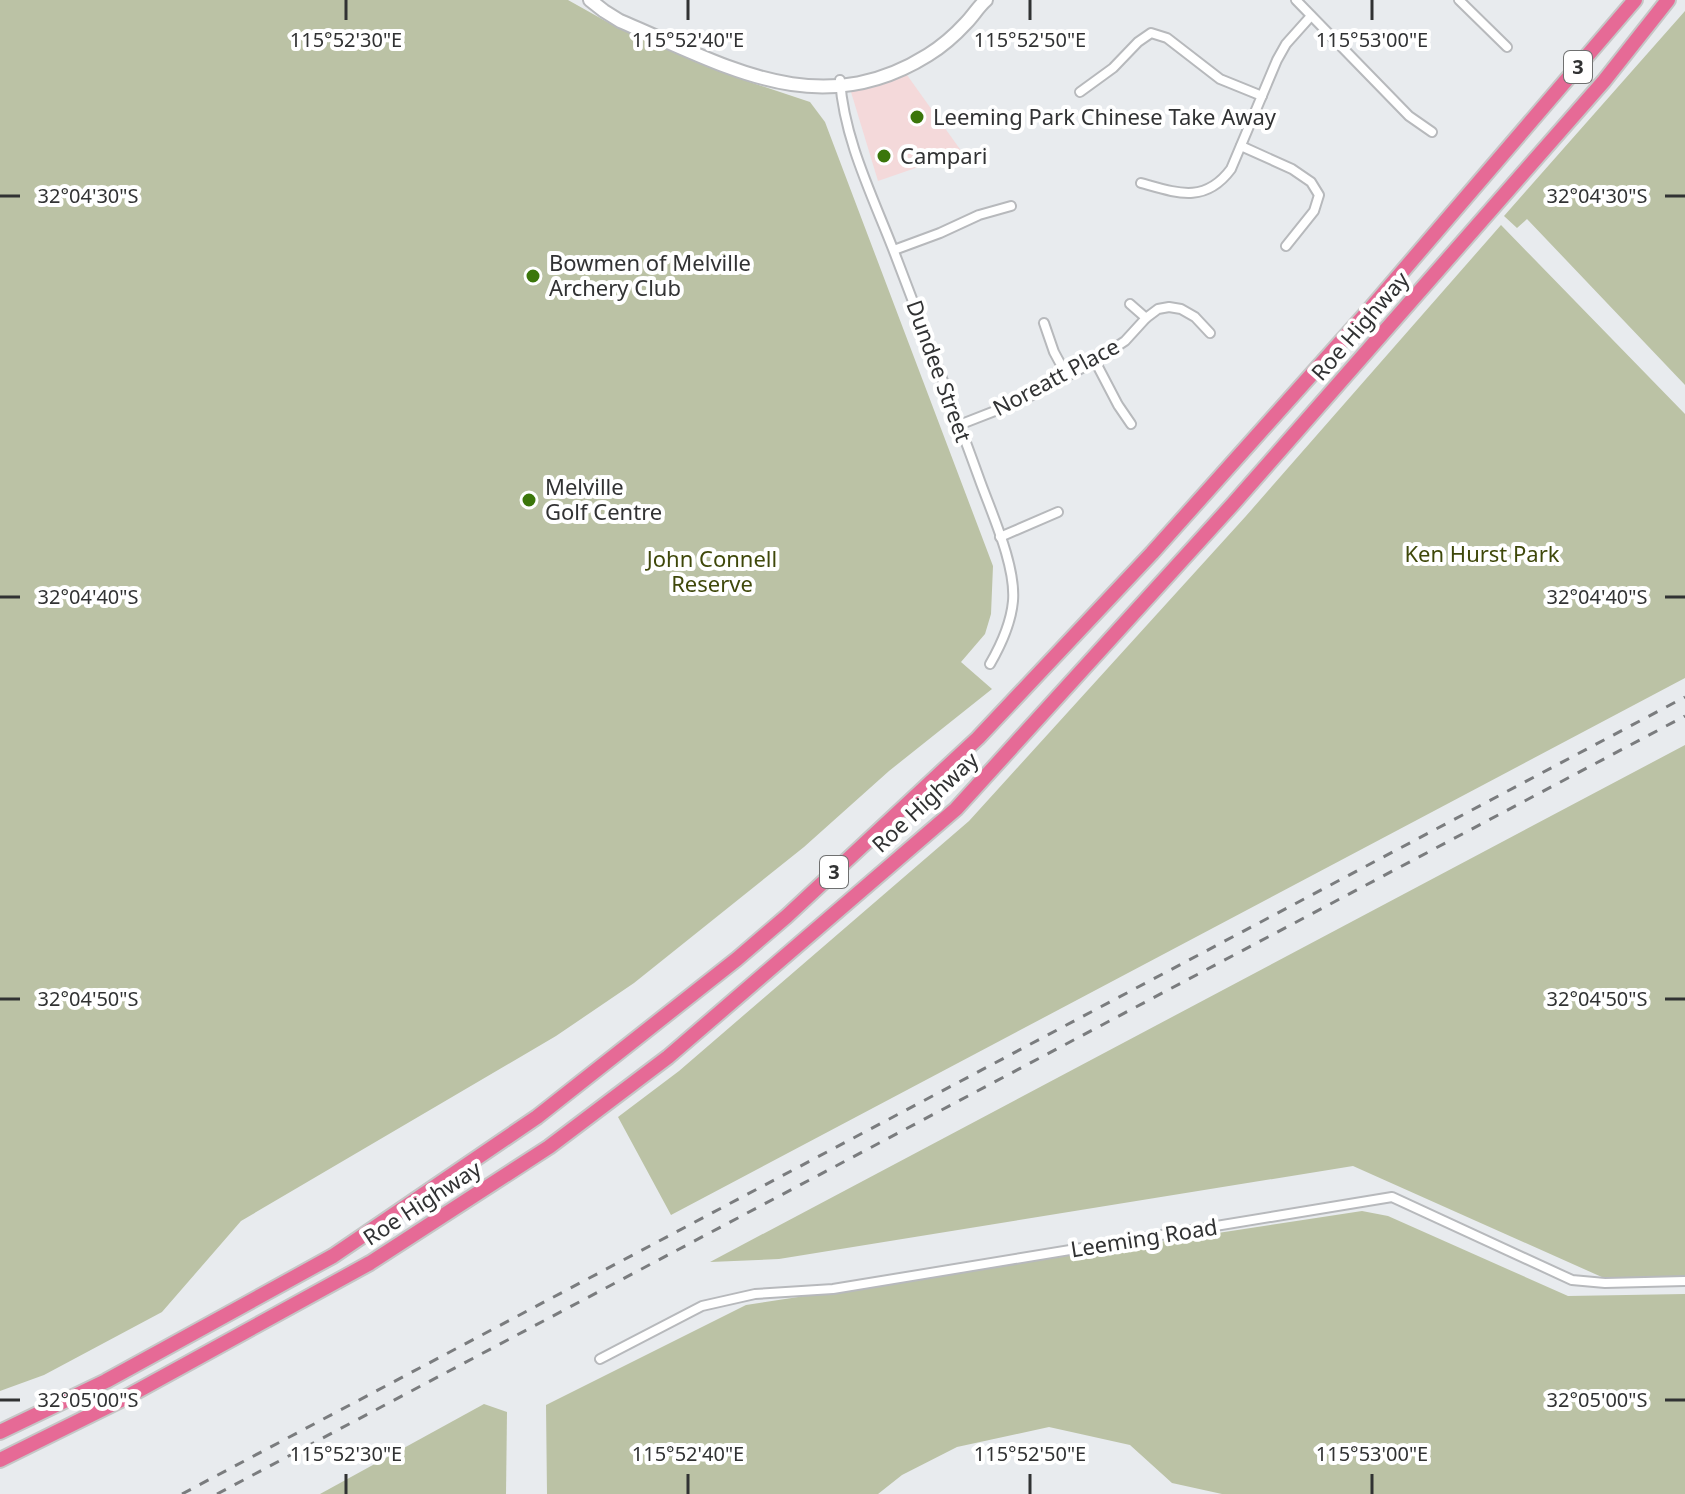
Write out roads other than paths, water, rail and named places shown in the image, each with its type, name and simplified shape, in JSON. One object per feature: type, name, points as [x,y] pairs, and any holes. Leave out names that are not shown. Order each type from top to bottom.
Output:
[{"type":"highway","name":"Roe Highway","points":[[0,1432],[106,1381],[333,1256],[537,1117],[777,925],[978,738],[1152,553],[1371,308],[1635,0]]},
{"type":"highway","name":"Roe Highway","points":[[0,1460],[121,1400],[370,1263],[549,1147],[680,1047],[956,809],[1233,504],[1604,81],[1668,0]]},
{"type":"highway","points":[[1604,81],[1680,0]]},
{"type":"main road","points":[[590,0],[620,21],[744,72],[791,85],[811,87],[840,83],[898,64],[925,48],[981,3]]},
{"type":"main road","points":[[600,0],[624,16],[757,70],[798,79],[840,83]]},
{"type":"street","points":[[1296,0],[1409,116],[1432,132]]},
{"type":"street","points":[[1459,0],[1507,47]]},
{"type":"street","points":[[1141,183],[1177,193],[1200,192],[1222,181],[1231,169],[1286,44],[1311,16]]},
{"type":"street","points":[[1080,92],[1113,68],[1151,33],[1167,38],[1220,79],[1262,96]]},
{"type":"street","name":"Dundee Street","points":[[840,83],[844,113],[864,174],[1000,537],[1012,579],[1013,601],[1001,644],[990,664]]},
{"type":"street","points":[[1241,146],[1292,169],[1311,182],[1319,195],[1314,211],[1286,246]]},
{"type":"street","points":[[894,250],[979,215],[1011,206]]},
{"type":"street","points":[[1130,304],[1146,318],[1158,309],[1181,309],[1195,317],[1210,333]]},
{"type":"street","name":"Noreatt Place","points":[[959,425],[1023,400],[1095,361],[1125,341],[1146,318]]},
{"type":"street","points":[[1044,323],[1067,376]]},
{"type":"street","points":[[1095,361],[1131,424]]},
{"type":"street","points":[[1000,537],[1058,512]]},
{"type":"street","name":"Leeming Road","points":[[600,1359],[702,1306],[755,1294],[833,1289],[1392,1197],[1572,1280],[1605,1283],[1685,1281]]},
{"type":"railway","points":[[182,1494],[1685,697]]},
{"type":"railway","points":[[217,1494],[1685,716]]},
{"type":"place","name":"Leeming Park Chinese Take Away","points":[[917,117]]},
{"type":"place","name":"Campari","points":[[884,156]]},
{"type":"place","name":"Bowmen of Melville Archery Club","points":[[533,276]]},
{"type":"place","name":"Melville Golf Centre","points":[[529,500]]},
{"type":"park label","name":"Ken Hurst Park","points":[[1482,554]]},
{"type":"park label","name":"John Connell Reserve","points":[[712,572]]}]
